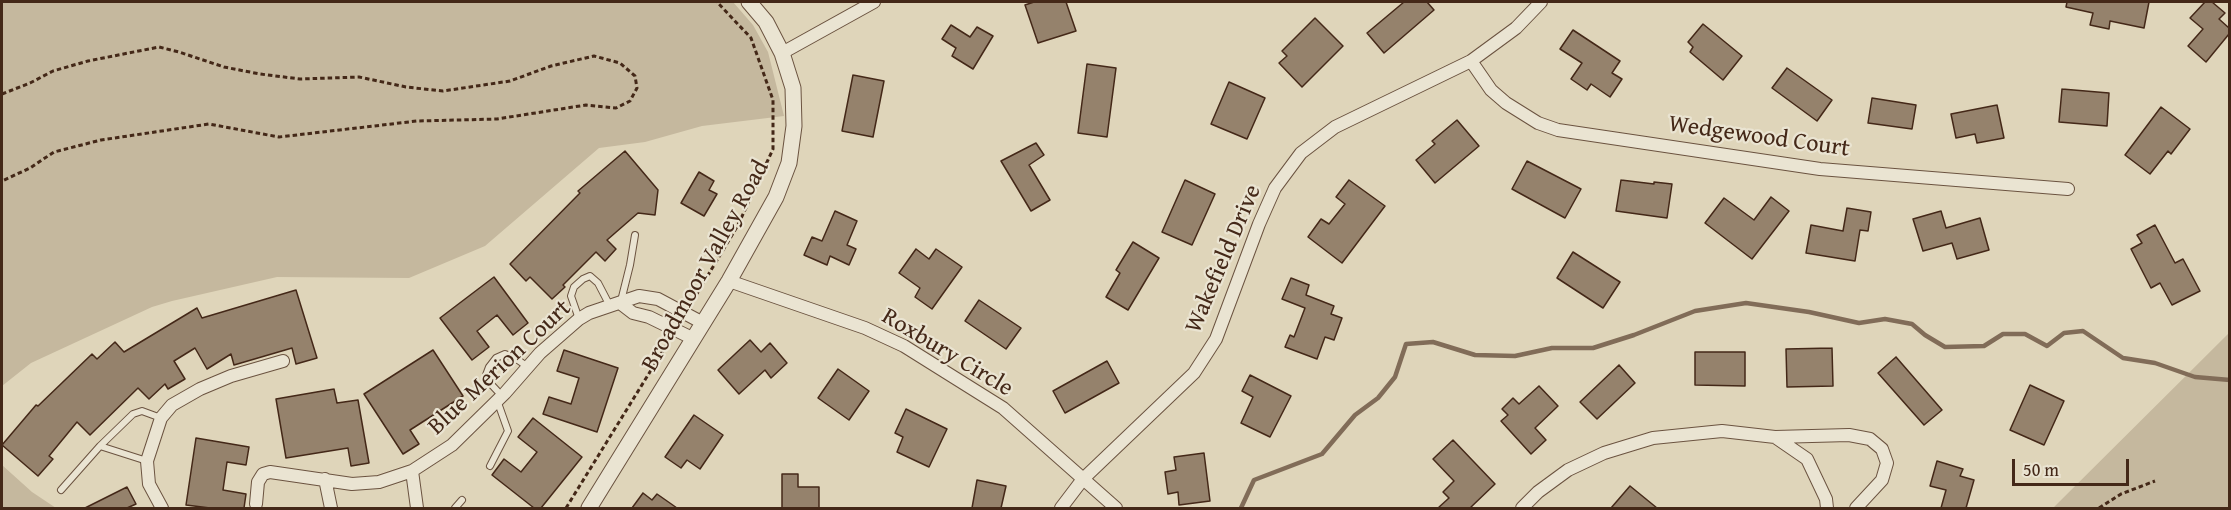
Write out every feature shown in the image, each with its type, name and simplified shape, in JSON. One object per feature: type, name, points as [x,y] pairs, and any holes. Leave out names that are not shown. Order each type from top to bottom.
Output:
[{"type":"street","name":"Broadmoor Valley Road","points":[[589,508],[729,281],[776,197],[789,164],[794,126],[793,88],[782,53],[766,22],[749,2]]},
{"type":"street","points":[[782,53],[874,2]]},
{"type":"street","name":"Wakefield Drive","points":[[1060,508],[1083,479],[1194,373],[1216,339],[1259,224],[1275,188],[1301,153],[1335,127],[1471,61],[1516,28],[1541,2]]},
{"type":"street","name":"Wedgewood Court","points":[[1471,61],[1491,90],[1506,103],[1538,123],[1558,130],[1820,169],[2068,189]]},
{"type":"street","name":"Roxbury Circle","points":[[729,281],[865,328],[904,346],[1003,408],[1116,508]]},
{"type":"street","name":"Blue Merion Court","points":[[256,504],[258,482],[263,474],[270,472],[352,484],[379,482],[412,471],[452,445],[500,398],[540,353],[589,313],[639,296],[658,299],[703,323]]},
{"type":"street","points":[[615,305],[649,317],[694,339]]},
{"type":"street","points":[[162,508],[149,484],[147,461],[161,418],[172,405],[200,389],[231,376],[283,361]]},
{"type":"street","points":[[1522,508],[1538,492],[1568,470],[1604,453],[1653,438],[1722,431],[1774,437],[1849,435],[1869,439],[1882,449],[1887,463],[1882,480],[1856,508]]},
{"type":"street","points":[[1774,437],[1807,459],[1826,500],[1827,508]]},
{"type":"street","points":[[412,471],[417,508]]},
{"type":"street","points":[[325,480],[331,508]]},
{"type":"lane","points":[[615,305],[630,265],[634,235]]},
{"type":"lane","points":[[579,319],[571,296],[574,287],[590,276],[615,305]]},
{"type":"lane","points":[[490,466],[508,431],[500,398],[486,375],[489,367],[496,358],[505,354],[515,357],[528,367]]},
{"type":"lane","points":[[61,490],[126,419],[142,411],[161,418]]},
{"type":"lane","points":[[100,446],[147,461]]},
{"type":"lane","points":[[455,508],[462,500]]},
{"type":"path","points":[[685,314],[738,225],[773,149],[773,100],[751,38],[717,2]]},
{"type":"path","points":[[2,94],[53,71],[88,61],[159,47],[179,51],[224,67],[260,74],[300,79],[359,77],[406,87],[442,91],[510,81],[551,66],[594,56],[620,63],[635,76],[637,88],[630,101],[616,108],[586,105],[497,118],[417,121],[279,138],[210,124],[101,140],[54,152],[30,168],[2,181]]},
{"type":"path","points":[[566,508],[676,329]]},
{"type":"path","points":[[2099,508],[2121,494],[2155,481]]},
{"type":"shaded area","points":[[2,2],[733,2],[753,25],[768,52],[784,116],[702,126],[645,142],[599,148],[485,246],[409,278],[277,277],[172,301],[152,307],[31,363],[2,386]]},
{"type":"shaded area","points":[[2229,333],[2229,508],[2053,508]]},
{"type":"shaded area","points":[[2,465],[32,492],[56,508],[2,508]]},
{"type":"building","points":[[1034,2],[1066,2],[1076,31],[1038,43],[1025,5]]},
{"type":"building","points":[[1404,2],[1427,2],[1434,10],[1384,53],[1367,33]]},
{"type":"building","points":[[2067,2],[2149,2],[2144,28],[2110,21],[2109,29],[2090,25],[2093,13],[2066,7]]},
{"type":"building","points":[[2205,2],[2212,2],[2225,13],[2219,19],[2229,28],[2229,34],[2206,62],[2188,46],[2203,29],[2190,18]]},
{"type":"building","points":[[1315,18],[1343,46],[1302,87],[1279,63],[1287,56],[1282,51]]},
{"type":"building","points":[[1703,24],[1742,56],[1723,80],[1690,52],[1693,47],[1688,42]]},
{"type":"building","points":[[951,25],[970,37],[977,27],[993,36],[973,69],[952,56],[956,48],[942,39]]},
{"type":"building","points":[[1573,30],[1620,61],[1612,73],[1622,79],[1610,97],[1591,84],[1587,90],[1571,79],[1582,63],[1560,49]]},
{"type":"building","points":[[1087,64],[1116,68],[1107,137],[1078,133]]},
{"type":"building","points":[[1787,68],[1832,100],[1817,121],[1772,88]]},
{"type":"building","points":[[853,75],[884,81],[873,137],[842,131]]},
{"type":"building","points":[[1229,82],[1265,98],[1247,139],[1211,124]]},
{"type":"building","points":[[2062,89],[2109,93],[2107,126],[2059,122]]},
{"type":"building","points":[[1872,98],[1916,105],[1912,129],[1868,123]]},
{"type":"building","points":[[1997,105],[2004,138],[1977,143],[1975,134],[1956,138],[1951,114]]},
{"type":"building","points":[[2161,107],[2190,129],[2171,154],[2168,151],[2150,174],[2125,155]]},
{"type":"building","points":[[1457,120],[1479,146],[1435,183],[1416,160],[1435,144],[1432,141]]},
{"type":"building","points":[[1036,143],[1044,155],[1029,165],[1050,200],[1031,211],[1001,161]]},
{"type":"building","points":[[625,151],[658,190],[655,215],[638,213],[607,240],[616,249],[605,261],[596,252],[552,299],[530,277],[526,281],[510,264],[580,193],[578,191]]},
{"type":"building","points":[[1527,161],[1581,189],[1565,218],[1512,189]]},
{"type":"building","points":[[699,172],[714,181],[709,190],[717,194],[704,216],[681,203]]},
{"type":"building","points":[[1185,180],[1215,194],[1192,245],[1162,232]]},
{"type":"building","points":[[1349,180],[1385,206],[1342,263],[1308,237],[1321,219],[1329,224],[1345,204],[1336,197]]},
{"type":"building","points":[[1621,180],[1672,184],[1667,218],[1616,211]]},
{"type":"building","points":[[1771,197],[1789,211],[1752,259],[1705,223],[1724,198],[1754,220]]},
{"type":"building","points":[[1847,208],[1871,212],[1868,231],[1860,230],[1855,261],[1806,253],[1811,225],[1843,231]]},
{"type":"building","points":[[835,211],[857,221],[847,245],[856,249],[849,265],[830,256],[827,265],[804,255],[812,237],[822,241]]},
{"type":"building","points":[[1941,211],[1946,228],[1980,218],[1989,250],[1957,259],[1952,243],[1923,251],[1913,219]]},
{"type":"building","points":[[2155,225],[2175,263],[2183,259],[2200,291],[2172,305],[2160,283],[2151,288],[2131,249],[2142,243],[2137,235]]},
{"type":"building","points":[[1133,242],[1159,258],[1128,310],[1106,297],[1120,273],[1116,270]]},
{"type":"building","points":[[916,249],[929,259],[936,249],[962,267],[932,309],[915,297],[920,288],[899,273]]},
{"type":"building","points":[[1573,252],[1620,282],[1603,308],[1557,278]]},
{"type":"building","points":[[494,277],[528,323],[513,335],[497,315],[477,331],[489,347],[472,360],[440,318]]},
{"type":"building","points":[[1291,278],[1309,285],[1306,295],[1334,306],[1331,314],[1342,318],[1334,340],[1325,337],[1317,359],[1285,347],[1290,335],[1294,337],[1305,308],[1282,299]]},
{"type":"building","points":[[296,290],[317,358],[296,364],[292,348],[234,365],[231,354],[207,369],[195,348],[174,361],[185,379],[168,389],[165,384],[149,399],[138,388],[90,435],[77,422],[49,456],[53,459],[38,476],[2,445],[36,405],[38,406],[92,354],[97,359],[115,342],[124,352],[197,308],[202,318]]},
{"type":"building","points":[[979,300],[1021,328],[1006,349],[965,321]]},
{"type":"building","points":[[750,340],[761,352],[770,343],[787,363],[771,378],[765,370],[739,394],[718,370]]},
{"type":"building","points":[[1832,348],[1833,386],[1787,387],[1786,349]]},
{"type":"building","points":[[433,350],[463,396],[410,430],[419,444],[403,454],[364,394]]},
{"type":"building","points":[[564,350],[618,368],[597,432],[543,414],[549,397],[571,404],[579,378],[557,371]]},
{"type":"building","points":[[1695,352],[1745,352],[1745,386],[1695,385]]},
{"type":"building","points":[[1896,357],[1942,410],[1924,425],[1878,373]]},
{"type":"building","points":[[1107,361],[1119,383],[1065,413],[1053,391]]},
{"type":"building","points":[[1619,365],[1635,383],[1597,419],[1580,402]]},
{"type":"building","points":[[838,369],[869,391],[849,420],[818,398]]},
{"type":"building","points":[[1250,375],[1291,396],[1270,437],[1241,423],[1253,397],[1242,391]]},
{"type":"building","points":[[2030,385],[2064,401],[2044,445],[2010,430]]},
{"type":"building","points":[[1539,386],[1558,406],[1535,428],[1546,440],[1531,454],[1501,421],[1508,415],[1502,409],[1513,398],[1519,404]]},
{"type":"building","points":[[334,389],[337,403],[358,400],[369,463],[351,466],[348,448],[286,458],[276,399]]},
{"type":"building","points":[[906,409],[947,429],[929,467],[897,452],[903,437],[895,433]]},
{"type":"building","points":[[694,415],[723,435],[700,469],[687,460],[681,468],[665,457]]},
{"type":"building","points":[[533,418],[582,457],[541,508],[534,508],[492,475],[504,459],[521,472],[537,452],[518,437]]},
{"type":"building","points":[[196,438],[249,447],[246,465],[227,462],[223,490],[246,494],[244,508],[186,505]]},
{"type":"building","points":[[1453,440],[1495,484],[1470,508],[1438,508],[1449,498],[1443,492],[1454,481],[1433,459]]},
{"type":"building","points":[[1204,453],[1210,501],[1179,505],[1178,492],[1168,494],[1165,472],[1176,470],[1174,457]]},
{"type":"building","points":[[1937,461],[1963,469],[1960,476],[1974,480],[1966,508],[1941,508],[1946,490],[1930,486]]},
{"type":"building","points":[[782,474],[798,474],[798,487],[819,487],[819,508],[782,508]]},
{"type":"building","points":[[977,480],[1006,486],[1001,508],[972,508]]},
{"type":"building","points":[[1630,486],[1657,508],[1611,508]]},
{"type":"building","points":[[127,487],[136,504],[127,508],[85,508]]},
{"type":"building","points":[[643,493],[652,500],[657,494],[677,508],[632,508]]},
{"type":"waterway","points":[[1241,508],[1254,480],[1322,454],[1355,415],[1378,398],[1395,377],[1406,344],[1433,342],[1475,355],[1515,356],[1552,348],[1593,348],[1695,311],[1746,303],[1809,312],[1859,323],[1885,319],[1912,324],[1945,347],[1984,346],[2003,334],[2025,334],[2047,346],[2064,333],[2083,331],[2123,358],[2155,363],[2195,377],[2230,380]]}]
